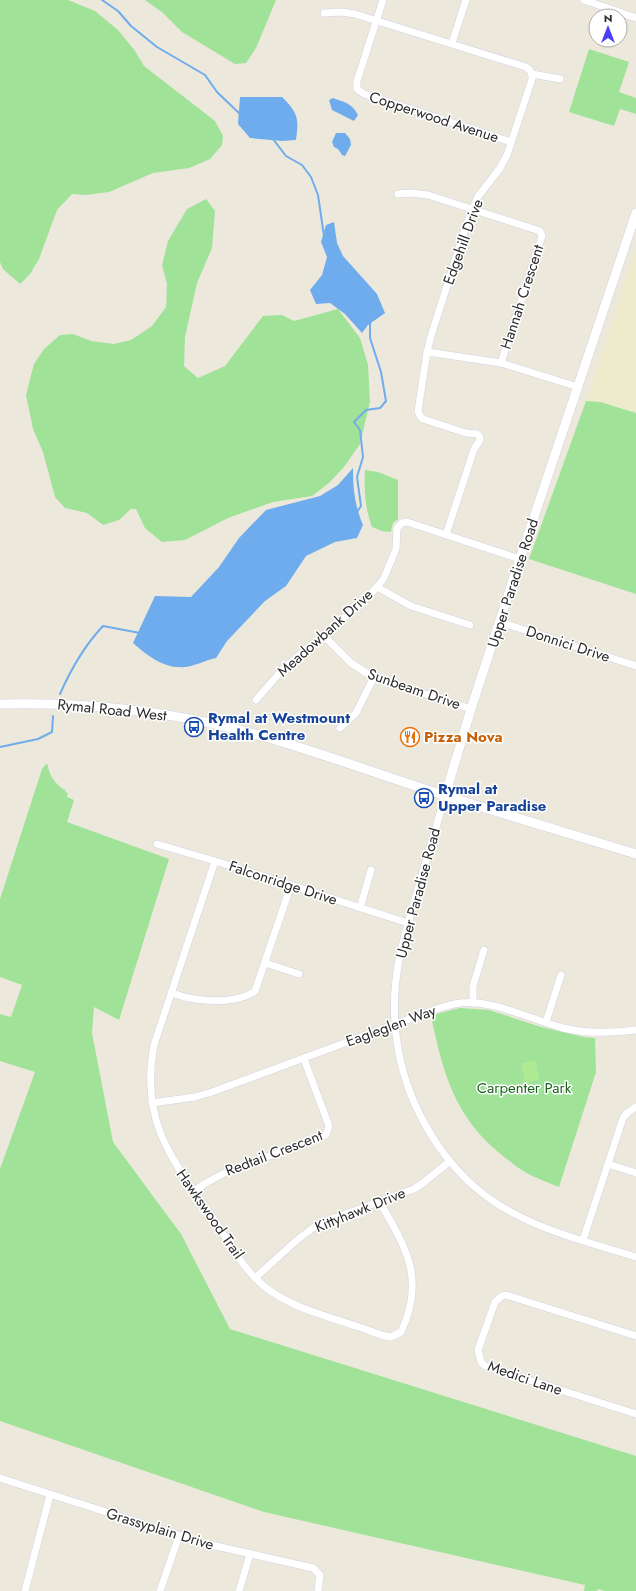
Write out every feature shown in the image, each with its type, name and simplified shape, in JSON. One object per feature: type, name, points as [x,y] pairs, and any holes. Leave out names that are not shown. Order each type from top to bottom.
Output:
[{"type":"main road","name":"Upper Paradise Road","points":[[445,796],[471,709],[520,559],[636,213]]},
{"type":"main road","name":"Rymal Road West","points":[[0,704],[48,704],[128,709],[211,723],[271,739],[445,796],[636,854]]},
{"type":"street","points":[[376,21],[383,0]]},
{"type":"street","points":[[452,43],[466,0]]},
{"type":"street","points":[[584,0],[636,18]]},
{"type":"street","points":[[324,13],[347,12],[452,43],[526,67],[532,74],[560,79]]},
{"type":"street","name":"Copperwood Avenue","points":[[376,21],[356,81],[357,88],[364,94],[511,142]]},
{"type":"street","name":"Edgehill Drive","points":[[446,535],[474,449],[480,437],[478,434],[466,433],[423,419],[420,416],[418,411],[427,352],[434,325],[472,209],[482,190],[500,168],[507,155],[532,79],[532,74]]},
{"type":"street","points":[[398,194],[411,193],[428,196],[472,209]]},
{"type":"street","name":"Hannah Crescent","points":[[472,209],[540,231],[542,236],[501,363]]},
{"type":"street","points":[[427,352],[501,363],[578,388]]},
{"type":"street","name":"Meadowbank Drive","points":[[256,700],[283,669],[363,602],[377,587],[384,578],[393,560],[396,549],[396,534],[399,525],[407,522],[520,559]]},
{"type":"street","points":[[377,587],[411,606],[470,625]]},
{"type":"street","name":"Donnici Drive","points":[[500,622],[636,666]]},
{"type":"street","name":"Sunbeam Drive","points":[[323,635],[351,663],[374,677],[471,709]]},
{"type":"street","points":[[340,728],[356,713],[374,677]]},
{"type":"street","name":"Upper Paradise Road","points":[[445,796],[408,923],[397,970],[395,1025],[401,1066],[413,1102],[421,1118],[449,1162],[478,1190],[506,1210],[539,1226],[636,1257]]},
{"type":"street","name":"Falconridge Drive","points":[[157,844],[408,923]]},
{"type":"street","name":"Hawkswood Trail","points":[[215,861],[153,1050],[150,1079],[152,1103],[157,1126],[166,1148],[176,1167],[240,1258],[256,1278],[274,1294],[299,1306],[388,1337],[400,1334],[408,1315],[412,1294],[412,1273],[410,1261],[402,1241],[379,1201]]},
{"type":"street","points":[[360,908],[371,870]]},
{"type":"street","points":[[172,993],[209,1000],[233,999],[249,995],[255,991],[291,885]]},
{"type":"street","points":[[473,1003],[474,986],[484,950]]},
{"type":"street","points":[[265,963],[299,974]]},
{"type":"street","points":[[546,1022],[561,975]]},
{"type":"street","name":"Eagleglen Way","points":[[152,1103],[195,1097],[212,1092],[451,1005],[473,1003],[492,1006],[564,1028],[593,1032],[636,1030]]},
{"type":"street","name":"Redtail Crescent","points":[[194,1191],[226,1172],[326,1135],[329,1126],[304,1058]]},
{"type":"street","points":[[583,1240],[623,1118],[627,1112],[636,1107]]},
{"type":"street","name":"Kittyhawk Drive","points":[[256,1278],[297,1240],[314,1227],[379,1201],[414,1189],[449,1162]]},
{"type":"street","points":[[608,1164],[636,1173]]},
{"type":"street","name":"Medici Lane","points":[[636,1336],[506,1295],[502,1296],[495,1302],[478,1350],[481,1362],[485,1366],[636,1414]]},
{"type":"street","name":"Grassyplain Drive","points":[[0,1478],[179,1536],[313,1568],[320,1575],[318,1591]]},
{"type":"street","points":[[25,1591],[50,1495]]},
{"type":"street","points":[[160,1591],[179,1536]]},
{"type":"street","points":[[239,1591],[250,1554]]},
{"type":"shaded area","points":[[636,249],[636,413],[600,402],[586,401]]},
{"type":"green space","points":[[0,0],[68,0],[95,11],[118,30],[135,51],[144,66],[215,121],[223,136],[222,145],[210,159],[189,168],[153,173],[109,192],[86,195],[72,194],[57,210],[39,259],[30,274],[20,284],[3,269],[0,262]]},
{"type":"green space","points":[[145,0],[276,0],[256,48],[246,63],[235,64],[182,32],[163,13]]},
{"type":"green space","points":[[589,49],[629,62],[619,92],[636,98],[636,114],[620,109],[614,126],[569,112]]},
{"type":"green space","points":[[206,199],[215,211],[212,248],[197,283],[185,337],[184,366],[198,378],[225,366],[263,316],[282,315],[294,321],[338,309],[360,338],[368,365],[370,402],[360,444],[344,467],[329,483],[312,496],[273,502],[228,518],[185,540],[162,542],[145,528],[136,509],[131,509],[119,520],[103,525],[87,513],[65,508],[55,497],[43,452],[33,429],[26,395],[34,364],[44,349],[60,335],[73,334],[91,341],[114,344],[131,340],[152,326],[166,307],[167,284],[162,265],[168,241],[187,209]]},
{"type":"green space","points":[[586,401],[600,402],[636,413],[636,594],[529,559]]},
{"type":"green space","points":[[365,470],[378,472],[398,480],[398,519],[393,523],[391,532],[382,531],[372,527],[366,499]]},
{"type":"green space","points":[[47,763],[53,779],[66,791],[65,792],[68,793],[67,797],[74,800],[67,822],[169,859],[119,1020],[94,1007],[92,1033],[113,1142],[181,1234],[230,1329],[636,1456],[636,1591],[605,1591],[598,1589],[597,1591],[584,1591],[585,1585],[264,1512],[0,1421],[0,1169],[35,1072],[0,1061],[0,1014],[11,1017],[22,985],[0,977],[0,899],[42,769]]},
{"type":"green space","name":"Carpenter Park","points":[[460,1008],[489,1010],[541,1027],[584,1037],[595,1038],[596,1072],[559,1187],[519,1169],[487,1141],[473,1126],[462,1110],[446,1076],[431,1016]]},
{"type":"green space","points":[[536,1060],[539,1080],[525,1083],[521,1063]]},
{"type":"water","points":[[240,97],[282,97],[291,107],[296,116],[296,140],[282,141],[250,138],[238,124]]},
{"type":"water","points":[[333,98],[347,104],[356,111],[358,115],[354,121],[332,110],[329,100]]},
{"type":"water","points":[[336,133],[345,133],[350,139],[351,145],[345,156],[334,147],[332,142]]},
{"type":"water","points":[[334,222],[337,243],[343,256],[377,294],[385,313],[368,325],[362,333],[345,314],[330,303],[316,304],[310,290],[322,275],[327,257],[321,242],[326,225]]},
{"type":"water","points":[[353,468],[355,497],[363,525],[357,538],[335,542],[306,556],[286,586],[265,601],[227,641],[216,658],[185,667],[170,666],[157,661],[144,653],[133,643],[155,596],[191,597],[219,567],[239,538],[266,510],[320,496],[338,485]]},
{"type":"waterway","points":[[102,0],[118,11],[131,26],[157,47],[205,75],[217,92],[241,115]]},
{"type":"waterway","points":[[273,139],[286,156],[302,165],[311,177],[318,195],[324,236]]},
{"type":"waterway","points":[[356,513],[361,506],[357,477],[363,457],[360,430],[354,422],[366,410],[380,408],[386,401],[381,372],[370,338],[370,321]]},
{"type":"waterway","points":[[60,694],[78,658],[103,626],[140,633]]},
{"type":"waterway","points":[[0,747],[38,739],[52,732],[53,716]]},
{"type":"place","name":"Rymal at Westmount Health Centre","points":[[194,727]]},
{"type":"place","name":"Pizza Nova","points":[[410,737]]},
{"type":"place","name":"Rymal at Upper Paradise","points":[[424,798]]}]
